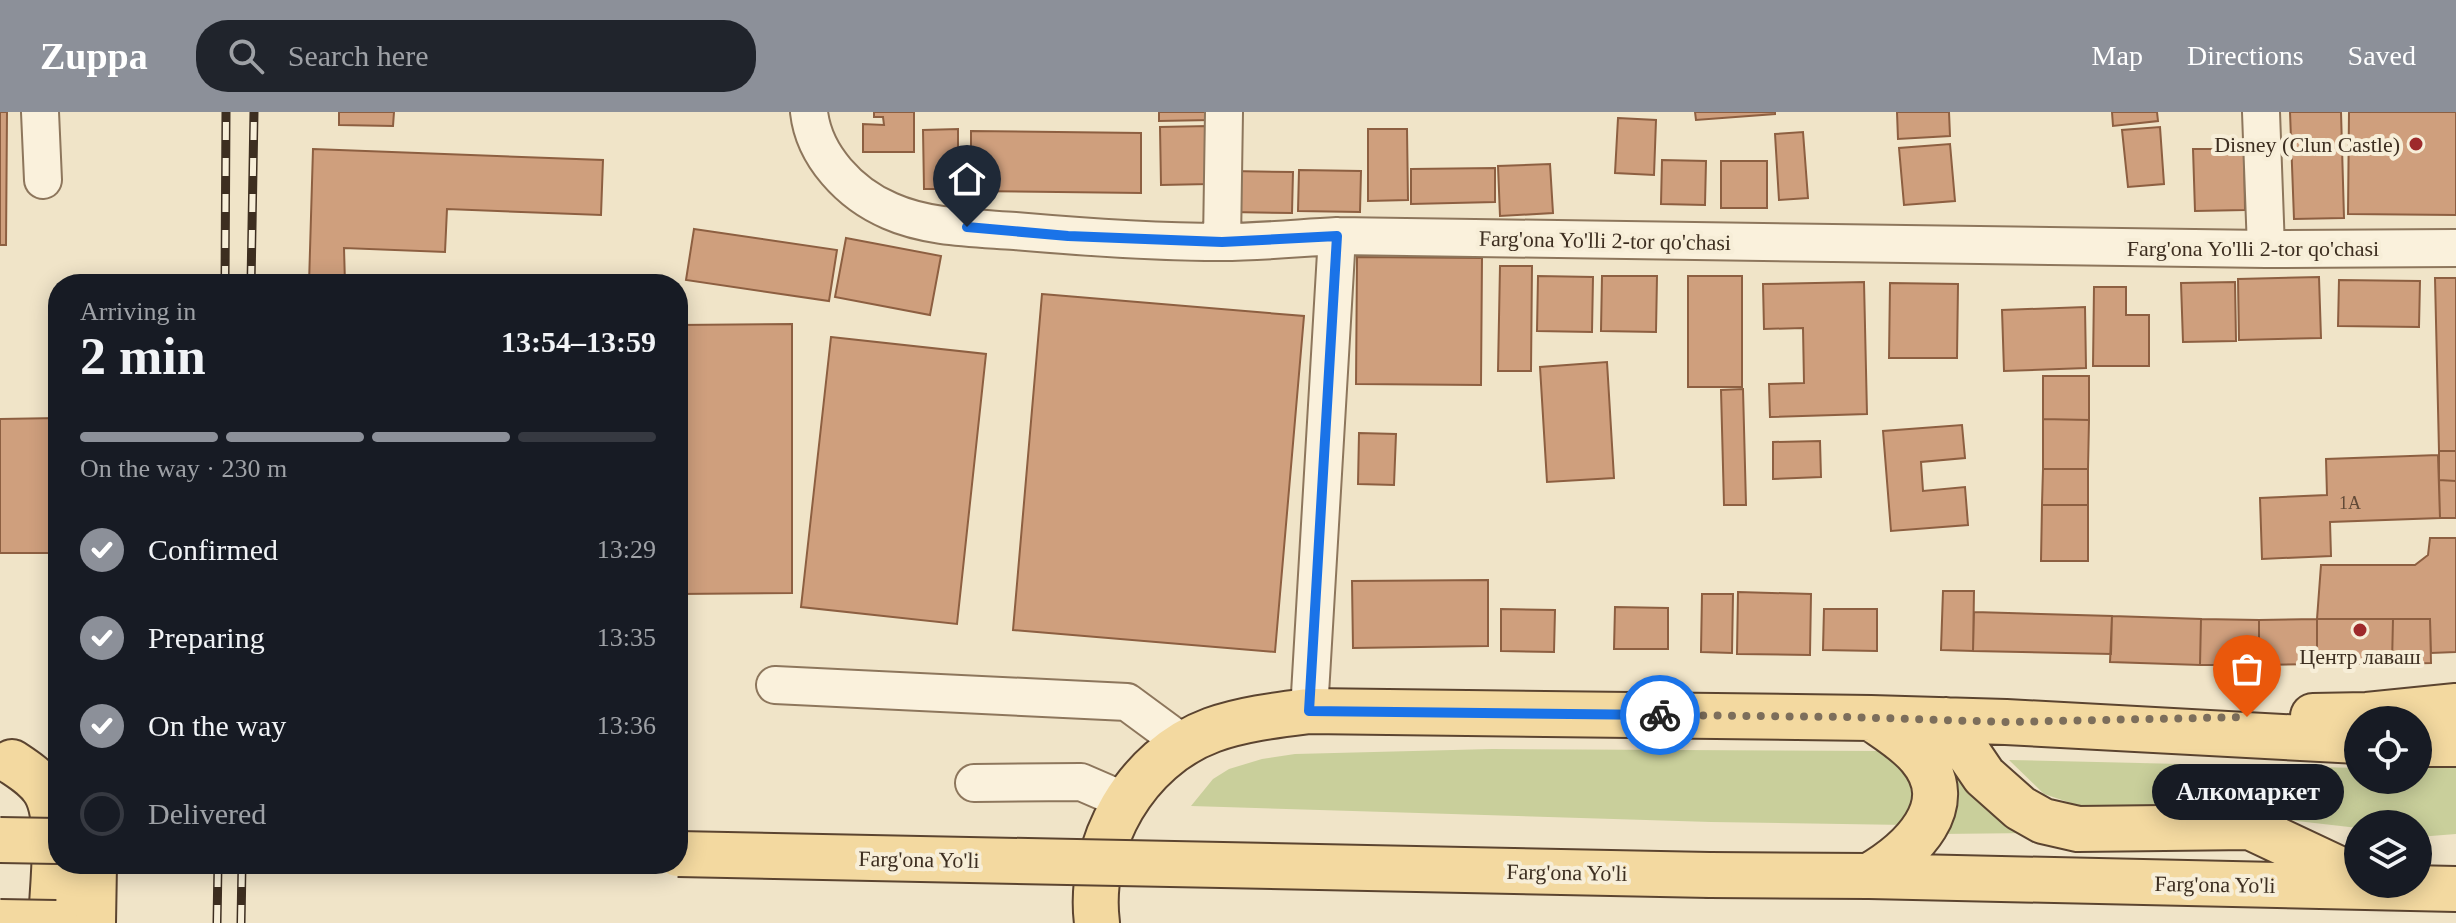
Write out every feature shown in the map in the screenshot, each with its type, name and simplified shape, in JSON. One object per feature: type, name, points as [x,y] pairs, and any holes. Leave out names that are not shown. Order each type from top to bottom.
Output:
[{"type":"main road","points":[[2006,722],[2367,715],[2456,706]]},
{"type":"main road","points":[[1097,923],[1095,908],[1102,852],[1125,801],[1142,779],[1184,744],[1210,731],[1237,723],[1309,711],[1946,720],[2344,740]]},
{"type":"main road","points":[[1869,876],[1911,845],[1926,824],[1935,798],[1929,769],[1922,759],[1871,718]]},
{"type":"main road","points":[[1946,720],[1984,776],[2020,808],[2043,821],[2078,829],[2250,827],[2344,871]]},
{"type":"main road","points":[[2432,744],[2456,744]]},
{"type":"main road","points":[[6,762],[48,762]]},
{"type":"main road","points":[[6,762],[36,779],[48,799]]},
{"type":"main road","points":[[0,840],[48,841]]},
{"type":"main road","name":"Farg'ona Yo'li","points":[[688,854],[1710,875],[2344,883]]},
{"type":"main road","points":[[0,922],[54,923],[54,874]]},
{"type":"main road","points":[[93,923],[94,874]]},
{"type":"street","points":[[40,112],[43,180]]},
{"type":"street","name":"Farg'ona Yo'lli 2-tor qo'chasi","points":[[809,112],[815,139],[824,157],[853,189],[890,212],[911,219],[985,229],[1068,236],[1222,242],[1337,236],[2266,249],[2456,248]]},
{"type":"street","points":[[1222,242],[1224,112]]},
{"type":"street","points":[[2261,112],[2266,249]]},
{"type":"street","points":[[1309,711],[1337,236]]},
{"type":"street","points":[[775,685],[1127,702],[1184,744]]},
{"type":"street","points":[[974,783],[1081,782],[1125,801]]},
{"type":"green space","points":[[1492,749],[1879,751],[1898,757],[1917,777],[1907,825],[1191,806],[1213,779],[1229,769],[1262,759],[1295,754]]},
{"type":"green space","points":[[1948,754],[2040,833],[1939,834]]},
{"type":"green space","points":[[2009,760],[2344,768],[2344,794],[2432,794],[2432,766],[2456,765],[2456,834],[2432,836],[2432,810],[2344,810],[2344,826],[2279,819],[2092,810],[2044,794]]},
{"type":"building","points":[[0,112],[7,112],[6,245],[0,245]]},
{"type":"building","points":[[339,112],[394,112],[393,126],[339,125]]},
{"type":"building","points":[[874,112],[914,112],[914,152],[863,152],[863,124],[884,125],[883,117],[874,117]]},
{"type":"building","points":[[1159,112],[1211,112],[1211,120],[1159,121]]},
{"type":"building","points":[[1695,112],[1775,112],[1775,114],[1696,120]]},
{"type":"building","points":[[1897,112],[1949,112],[1950,136],[1898,139]]},
{"type":"building","points":[[2112,112],[2157,112],[2158,121],[2113,126]]},
{"type":"building","points":[[2290,112],[2341,112],[2344,218],[2294,219]]},
{"type":"building","points":[[2349,112],[2456,112],[2456,215],[2348,214]]},
{"type":"building","points":[[1618,118],[1656,120],[1654,175],[1615,173]]},
{"type":"building","points":[[1208,126],[1209,184],[1161,185],[1160,127]]},
{"type":"building","points":[[2160,127],[2164,184],[2128,187],[2122,130]]},
{"type":"building","points":[[958,129],[958,189],[924,189],[923,130]]},
{"type":"building","points":[[1368,129],[1407,129],[1408,200],[1368,201]]},
{"type":"building","points":[[971,131],[1141,133],[1141,193],[971,191]]},
{"type":"building","points":[[1803,132],[1808,198],[1779,200],[1775,134]]},
{"type":"building","points":[[1950,144],[1955,201],[1904,205],[1899,148]]},
{"type":"building","points":[[313,149],[603,160],[601,215],[447,209],[445,252],[344,248],[345,274],[309,274]]},
{"type":"building","points":[[2193,149],[2244,149],[2245,210],[2195,211]]},
{"type":"building","points":[[1662,160],[1706,161],[1705,205],[1661,204]]},
{"type":"building","points":[[1721,161],[1767,161],[1767,208],[1721,208]]},
{"type":"building","points":[[1550,164],[1553,213],[1500,216],[1498,166]]},
{"type":"building","points":[[1495,168],[1495,202],[1411,204],[1411,169]]},
{"type":"building","points":[[1299,170],[1361,171],[1360,212],[1298,211]]},
{"type":"building","points":[[1231,171],[1293,172],[1292,213],[1231,212]]},
{"type":"building","points":[[694,229],[837,250],[829,301],[688,280]]},
{"type":"building","points":[[846,238],[941,256],[930,315],[835,297]]},
{"type":"building","points":[[1357,257],[1482,258],[1481,385],[1356,384]]},
{"type":"building","points":[[1500,266],[1532,266],[1531,371],[1498,371]]},
{"type":"building","points":[[1538,276],[1593,277],[1592,332],[1537,331]]},
{"type":"building","points":[[1602,276],[1657,276],[1656,332],[1601,331]]},
{"type":"building","points":[[1688,276],[1742,276],[1742,387],[1688,387]]},
{"type":"building","points":[[2319,277],[2321,338],[2239,340],[2238,279]]},
{"type":"building","points":[[2435,278],[2456,278],[2456,451],[2439,451]]},
{"type":"building","points":[[2339,280],[2420,281],[2419,327],[2338,326]]},
{"type":"building","points":[[1864,282],[1867,414],[1770,417],[1769,384],[1804,383],[1803,328],[1764,329],[1763,284]]},
{"type":"building","points":[[2235,282],[2236,341],[2183,342],[2181,283]]},
{"type":"building","points":[[1890,283],[1958,284],[1957,358],[1889,358]]},
{"type":"building","points":[[2094,287],[2126,287],[2126,315],[2149,315],[2149,366],[2093,366]]},
{"type":"building","points":[[1042,294],[1304,316],[1275,652],[1013,630]]},
{"type":"building","points":[[2085,307],[2086,368],[2004,371],[2002,310]]},
{"type":"building","points":[[792,324],[792,593],[688,594],[688,325]]},
{"type":"building","points":[[831,337],[986,354],[957,624],[801,607]]},
{"type":"building","points":[[1607,362],[1614,478],[1547,482],[1540,367]]},
{"type":"building","points":[[2043,376],[2089,376],[2089,420],[2043,419]]},
{"type":"building","points":[[1743,389],[1746,505],[1724,505],[1721,390]]},
{"type":"building","points":[[48,418],[48,553],[0,553],[0,419]]},
{"type":"building","points":[[2043,419],[2089,420],[2088,469],[2043,469]]},
{"type":"building","points":[[1962,425],[1965,458],[1921,462],[1923,491],[1965,487],[1968,525],[1891,531],[1883,431]]},
{"type":"building","points":[[1359,433],[1396,434],[1394,485],[1358,484]]},
{"type":"building","points":[[1820,441],[1821,477],[1773,479],[1773,442]]},
{"type":"building","points":[[2439,451],[2456,451],[2456,481],[2439,480]]},
{"type":"building","points":[[2438,455],[2440,518],[2330,522],[2331,556],[2262,559],[2260,498],[2327,495],[2326,459]]},
{"type":"building","points":[[2043,469],[2088,469],[2088,505],[2042,505]]},
{"type":"building","points":[[2439,480],[2456,481],[2456,518],[2440,518]]},
{"type":"building","points":[[2042,505],[2088,505],[2088,561],[2041,561]]},
{"type":"building","points":[[2430,538],[2456,538],[2456,652],[2431,653],[2430,619],[2317,619],[2321,565],[2415,565],[2428,555]]},
{"type":"building","points":[[1488,580],[1488,646],[1353,648],[1352,581]]},
{"type":"building","points":[[1943,591],[1974,591],[1973,651],[1941,650]]},
{"type":"building","points":[[1738,592],[1811,594],[1810,655],[1737,654]]},
{"type":"building","points":[[1702,594],[1733,594],[1732,653],[1701,652]]},
{"type":"building","points":[[1615,607],[1668,608],[1668,649],[1614,649]]},
{"type":"building","points":[[1501,609],[1555,610],[1554,652],[1501,651]]},
{"type":"building","points":[[1824,609],[1877,609],[1877,651],[1823,650]]},
{"type":"building","points":[[1974,612],[2112,616],[2111,654],[1973,651]]},
{"type":"building","points":[[2112,616],[2201,619],[2200,665],[2110,662]]},
{"type":"building","points":[[2201,619],[2259,620],[2259,665],[2200,665]]},
{"type":"building","points":[[2317,619],[2393,619],[2392,664],[2317,664]]},
{"type":"building","points":[[2317,619],[2317,664],[2259,665],[2259,620]]},
{"type":"building","points":[[2393,619],[2430,619],[2431,663],[2392,664]]},
{"type":"railway","points":[[225,274],[226,112]]},
{"type":"railway","points":[[251,274],[254,112]]},
{"type":"railway","points":[[217,923],[218,874]]},
{"type":"railway","points":[[241,923],[242,874]]},
{"type":"way so far","points":[[1660,715],[2006,722],[2247,717]]},
{"type":"place","name":"Disney (Clun Castle)","points":[[2416,144]]},
{"type":"place","name":"Центр лаваш","points":[[2360,630]]},
{"type":"place","name":"Алкомаркет","points":[[2247,717]]},
{"type":"route","points":[[967,227],[1068,236],[1222,242],[1337,236],[1309,711],[1660,715]]}]
